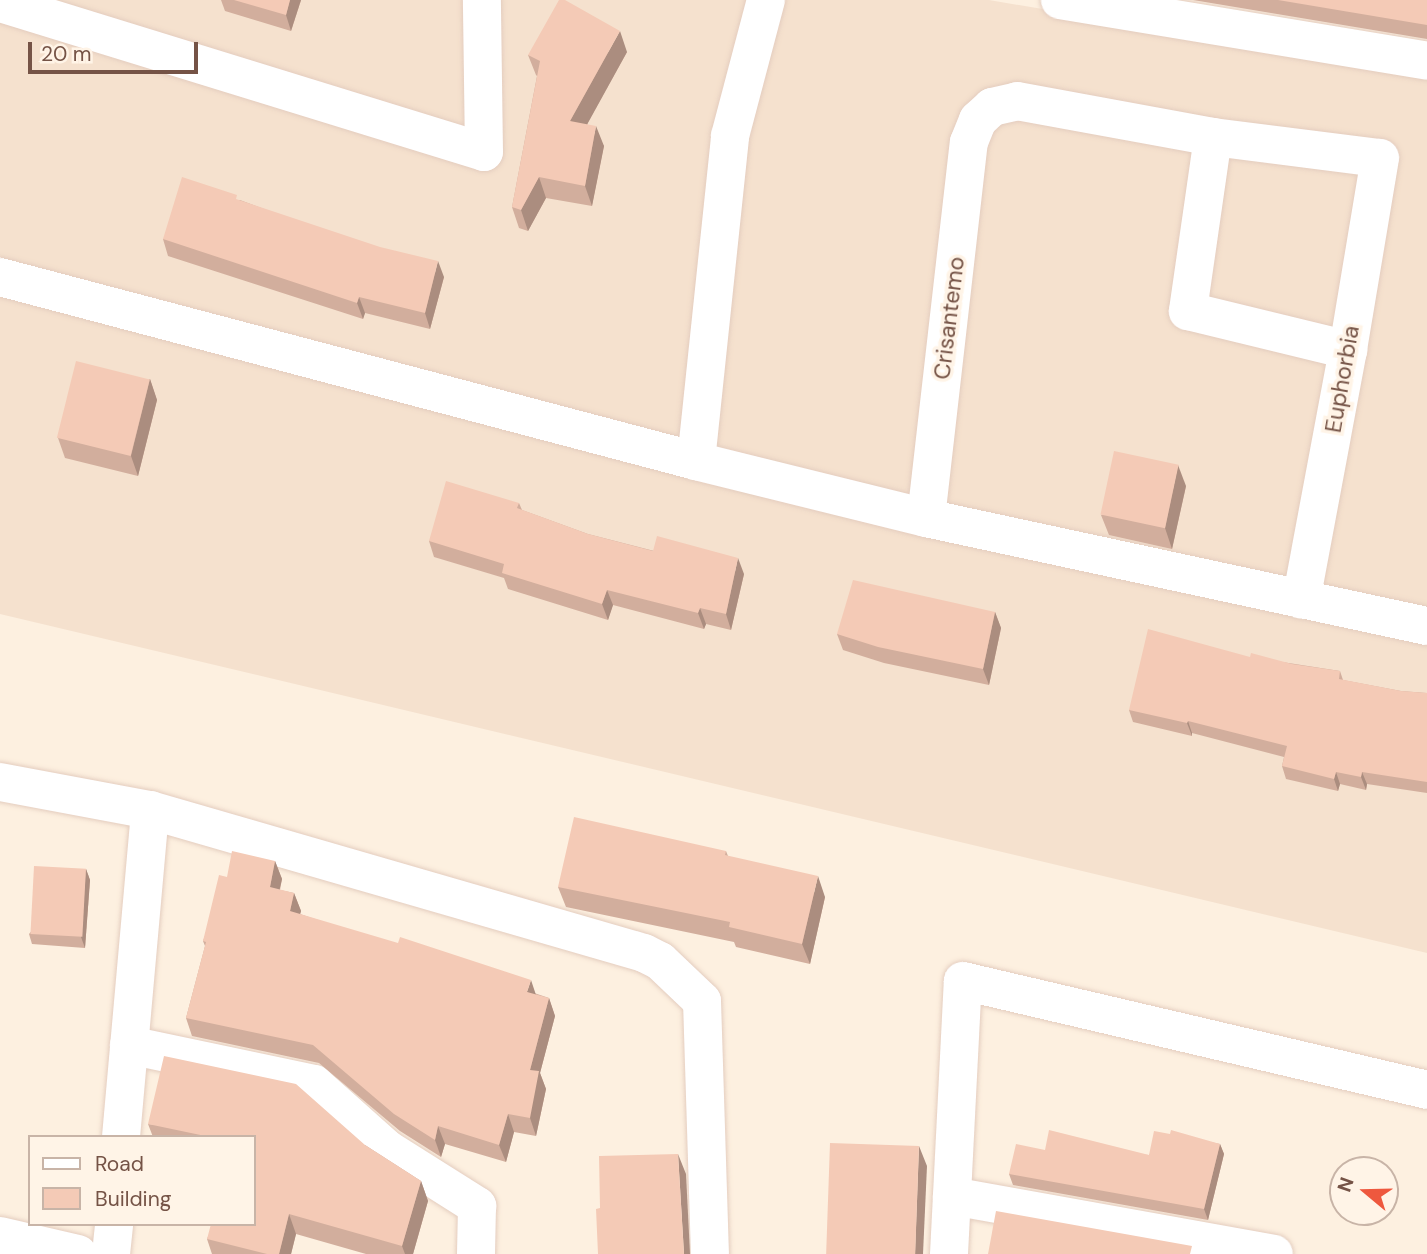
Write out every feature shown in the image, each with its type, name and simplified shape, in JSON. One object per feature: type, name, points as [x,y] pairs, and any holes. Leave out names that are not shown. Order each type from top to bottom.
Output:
[{"type":"street","points":[[4,9],[484,152],[482,0]]},
{"type":"street","points":[[696,461],[730,136],[766,0]]},
{"type":"street","points":[[1060,0],[1427,61]]},
{"type":"street","name":"Crisantemo","points":[[926,518],[969,142],[978,120],[992,107],[1017,102],[1213,137]]},
{"type":"street","points":[[1213,137],[1188,311],[1348,350]]},
{"type":"street","name":"Euphorbia","points":[[1213,137],[1380,158],[1348,350],[1301,600]]},
{"type":"street","points":[[0,277],[696,461],[926,518],[1427,626]]},
{"type":"street","points":[[0,782],[150,810],[644,953],[669,967],[702,1001],[710,1254]]},
{"type":"street","points":[[121,1135],[150,810]]},
{"type":"street","points":[[949,1254],[963,981],[1427,1090]]},
{"type":"street","points":[[130,1045],[314,1084],[387,1149],[477,1206],[476,1254]]},
{"type":"street","points":[[952,1196],[1274,1254]]},
{"type":"street","points":[[111,1254],[114,1226]]},
{"type":"street","points":[[0,1236],[78,1254]]},
{"type":"shaded area","points":[[0,0],[989,0],[1427,74],[1427,953],[0,614]]},
{"type":"building","points":[[234,0],[290,0],[286,15]]},
{"type":"building","points":[[559,0],[565,0],[620,31],[570,121],[596,126],[585,186],[539,177],[521,210],[512,207],[540,61],[528,55]]},
{"type":"building","points":[[1278,0],[1427,0],[1427,25]]},
{"type":"building","points":[[182,177],[237,195],[236,199],[380,247],[438,261],[425,313],[359,297],[357,303],[163,239]]},
{"type":"building","points":[[76,361],[150,379],[131,456],[57,438]]},
{"type":"building","points":[[1114,451],[1179,465],[1165,528],[1100,515]]},
{"type":"building","points":[[446,481],[519,503],[517,508],[588,534],[653,551],[657,536],[738,558],[726,614],[700,608],[698,613],[607,590],[602,604],[502,573],[504,564],[429,541]]},
{"type":"building","points":[[853,580],[995,612],[983,669],[878,647],[837,634]]},
{"type":"building","points":[[1148,629],[1250,657],[1251,653],[1292,664],[1340,671],[1339,679],[1401,691],[1427,693],[1427,782],[1362,772],[1361,777],[1336,772],[1334,779],[1282,766],[1287,746],[1188,721],[1187,723],[1129,710]]},
{"type":"building","points":[[574,817],[726,851],[725,855],[818,876],[802,944],[729,927],[730,922],[558,887]]},
{"type":"building","points":[[232,851],[275,861],[270,887],[294,893],[290,911],[398,943],[400,937],[531,980],[527,992],[549,998],[530,1070],[539,1071],[530,1118],[508,1114],[499,1145],[438,1126],[435,1140],[394,1114],[313,1045],[186,1018],[206,942],[203,941],[219,875],[227,877]]},
{"type":"building","points":[[34,866],[86,869],[82,937],[30,934]]},
{"type":"building","points":[[164,1056],[296,1084],[365,1145],[421,1181],[402,1246],[289,1214],[279,1254],[267,1254],[207,1239],[210,1226],[256,1226],[256,1135],[200,1135],[148,1124]]},
{"type":"building","points":[[1049,1130],[1149,1155],[1154,1131],[1170,1134],[1171,1130],[1220,1144],[1204,1209],[1009,1174],[1016,1144],[1045,1150]]},
{"type":"building","points":[[830,1143],[919,1146],[915,1254],[826,1254]]},
{"type":"building","points":[[678,1154],[684,1254],[598,1254],[596,1209],[600,1208],[599,1156]]},
{"type":"building","points":[[996,1211],[1192,1246],[1190,1254],[988,1254]]}]
